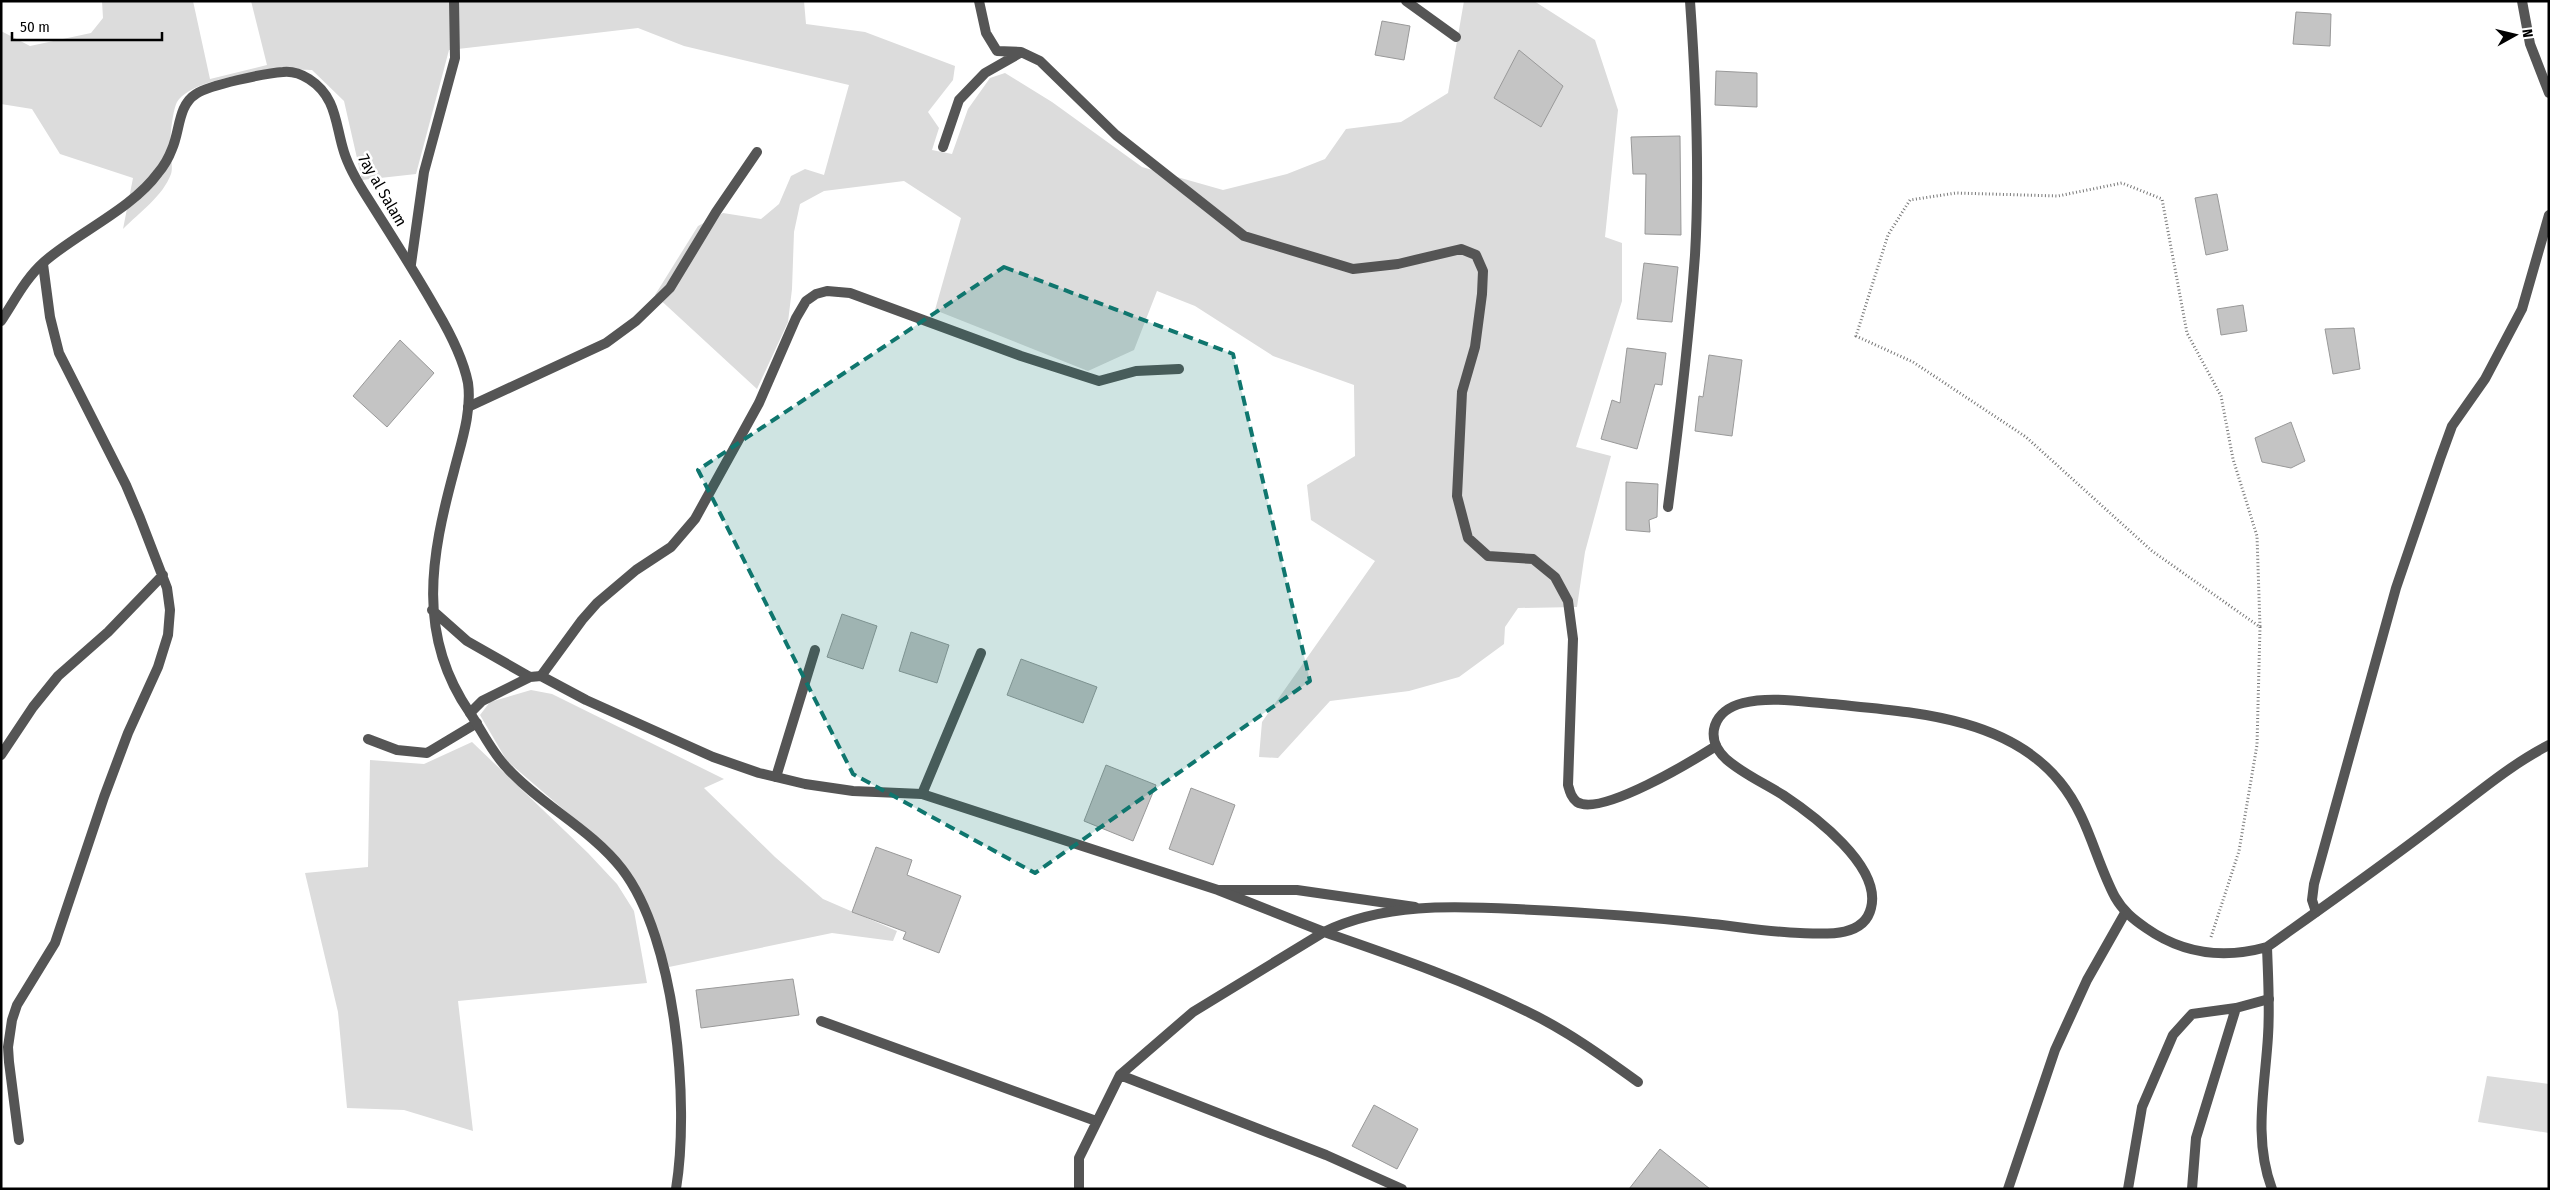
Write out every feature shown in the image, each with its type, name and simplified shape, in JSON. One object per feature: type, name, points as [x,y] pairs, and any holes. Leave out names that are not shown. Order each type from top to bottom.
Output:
[{"type":"street","points":[[411,264],[424,172],[455,58],[454,1]]},
{"type":"street","points":[[978,1],[986,33],[997,52],[1021,52],[1040,62],[1116,135],[1244,236],[1353,269],[1398,264],[1461,249],[1476,255],[1482,271],[1482,294],[1475,347],[1462,392],[1457,496],[1468,538],[1488,556],[1533,559],[1555,577],[1568,602],[1573,640],[1568,786],[1571,796],[1579,803],[1592,805],[1666,778],[1716,746]]},
{"type":"street","points":[[1406,1],[1456,37]]},
{"type":"street","points":[[1668,507],[1684,380],[1695,253],[1697,152],[1690,1]]},
{"type":"street","points":[[2522,1],[2530,44],[2549,94]]},
{"type":"street","points":[[943,146],[958,100],[984,73],[1021,52]]},
{"type":"street","name":"7ay al Salam","points":[[1,321],[26,281],[42,264],[128,200],[157,175],[172,149],[182,111],[194,95],[242,80],[284,72],[307,78],[320,87],[331,102],[349,164],[378,214],[411,264],[445,324],[461,360],[468,385],[468,407],[464,434],[440,530],[432,592],[435,631],[447,668],[460,698],[508,769],[589,837],[622,869],[646,911],[658,947],[674,1020],[679,1074],[680,1136],[676,1189]]},
{"type":"street","points":[[468,407],[606,343],[636,321],[670,288],[716,212],[757,152]]},
{"type":"street","points":[[2316,912],[2312,900],[2314,884],[2352,752],[2381,639],[2413,536],[2452,426],[2485,378],[2522,309],[2549,215]]},
{"type":"street","points":[[19,1140],[8,1047],[12,1020],[17,1005],[55,944],[104,797],[128,732],[158,667],[168,636],[170,610],[163,575],[126,484],[59,353],[50,317],[42,264]]},
{"type":"street","points":[[541,676],[582,620],[597,603],[636,570],[672,547],[695,519],[760,403],[796,318],[806,301],[816,294],[827,291],[850,293],[1021,356],[1100,381],[1136,371],[1179,369]]},
{"type":"street","points":[[1,755],[33,707],[58,676],[108,632],[163,575]]},
{"type":"street","points":[[432,610],[467,641],[530,677]]},
{"type":"street","points":[[776,777],[814,650]]},
{"type":"street","points":[[922,794],[980,653]]},
{"type":"street","points":[[470,713],[482,701],[530,677],[541,676],[586,700],[713,757],[776,777],[853,791],[922,794],[1218,890],[1324,932],[1436,972],[1528,1011],[1572,1036],[1638,1082]]},
{"type":"street","points":[[1079,1189],[1077,1181],[1079,1158],[1120,1075],[1193,1012],[1324,932],[1343,923],[1370,915],[1423,908],[1470,907],[1611,914],[1782,932],[1829,934],[1850,930],[1863,923],[1871,912],[1870,883],[1849,851],[1804,810],[1737,767],[1716,746],[1715,723],[1721,713],[1732,706],[1760,700],[1910,711],[1952,719],[1989,733],[2030,754],[2061,782],[2089,832],[2114,894],[2125,913],[2164,940],[2190,950],[2231,954],[2268,947],[2444,819],[2485,785],[2549,745]]},
{"type":"street","points":[[368,739],[397,750],[427,753],[477,723]]},
{"type":"street","points":[[1218,890],[1297,890],[1423,908]]},
{"type":"street","points":[[2008,1189],[2055,1050],[2087,980],[2125,913]]},
{"type":"street","points":[[2268,947],[2269,999],[2261,1130],[2265,1163],[2272,1189]]},
{"type":"street","points":[[2128,1189],[2142,1107],[2173,1035],[2192,1014],[2236,1008],[2269,999]]},
{"type":"street","points":[[2192,1189],[2196,1138],[2236,1008]]},
{"type":"street","points":[[821,1021],[1096,1121]]},
{"type":"street","points":[[1120,1075],[1326,1155],[1402,1189]]},
{"type":"path","points":[[2206,952],[2239,851],[2257,745],[2260,627],[2256,536],[2233,460],[2221,396],[2187,333],[2162,199],[2122,183],[2058,196],[1956,193],[1910,200],[1888,235],[1856,336],[1913,362],[2026,437],[2152,551],[2260,627]]},
{"type":"highlighted area","points":[[1004,267],[1233,354],[1310,681],[1035,873],[853,774],[698,470]]},
{"type":"shaded area","points":[[102,1],[193,1],[210,79],[267,65],[251,1],[804,1],[806,24],[865,32],[955,66],[953,80],[928,112],[939,128],[932,150],[952,154],[968,109],[990,78],[1005,73],[1052,102],[1142,167],[1223,190],[1287,174],[1325,159],[1346,129],[1401,122],[1448,93],[1464,1],[1534,1],[1595,40],[1618,110],[1605,237],[1622,243],[1622,301],[1576,447],[1611,456],[1585,552],[1577,607],[1518,608],[1505,627],[1504,644],[1459,677],[1409,691],[1330,701],[1278,758],[1259,757],[1262,722],[1375,561],[1311,520],[1307,485],[1355,456],[1354,385],[1273,356],[1195,306],[1157,291],[1134,350],[1088,371],[935,310],[961,218],[904,181],[824,191],[800,204],[794,232],[792,289],[788,322],[757,389],[655,295],[698,226],[723,213],[761,219],[779,204],[791,176],[805,169],[824,175],[849,85],[684,46],[638,28],[449,50],[416,174],[362,180],[344,101],[312,70],[261,72],[220,79],[201,85],[186,93],[175,106],[170,140],[172,172],[167,182],[157,197],[123,229],[133,178],[60,154],[32,109],[1,104],[1,31],[30,46],[91,33],[103,18]]},
{"type":"shaded area","points":[[531,690],[552,694],[724,779],[704,788],[775,857],[823,899],[897,931],[893,941],[832,933],[669,967],[632,874],[605,845],[507,761],[480,715],[490,702]]},
{"type":"shaded area","points":[[472,742],[588,853],[617,884],[634,911],[647,983],[458,1001],[473,1131],[404,1110],[347,1108],[338,1012],[305,873],[368,867],[370,760],[424,764]]},
{"type":"shaded area","points":[[2487,1076],[2549,1084],[2549,1133],[2478,1122]]},
{"type":"building","points":[[2296,12],[2331,14],[2330,46],[2293,44]]},
{"type":"building","points":[[1382,21],[1410,26],[1404,60],[1375,55]]},
{"type":"building","points":[[1519,50],[1563,86],[1541,127],[1494,98]]},
{"type":"building","points":[[1716,71],[1757,73],[1757,107],[1715,105]]},
{"type":"building","points":[[1680,136],[1681,235],[1645,234],[1646,174],[1633,174],[1631,137]]},
{"type":"building","points":[[2217,194],[2228,250],[2206,255],[2195,198]]},
{"type":"building","points":[[1644,263],[1678,267],[1672,322],[1637,319]]},
{"type":"building","points":[[2243,305],[2247,331],[2221,335],[2217,309]]},
{"type":"building","points":[[2354,328],[2360,369],[2333,374],[2325,329]]},
{"type":"building","points":[[400,340],[434,373],[387,427],[353,396]]},
{"type":"building","points":[[1627,348],[1666,353],[1662,385],[1655,384],[1637,449],[1601,439],[1612,400],[1620,403]]},
{"type":"building","points":[[1709,355],[1742,360],[1732,436],[1695,431],[1699,396],[1703,397]]},
{"type":"building","points":[[2291,422],[2305,461],[2291,468],[2262,462],[2255,438]]},
{"type":"building","points":[[1626,482],[1658,484],[1657,517],[1649,520],[1650,532],[1626,530]]},
{"type":"building","points":[[842,614],[877,626],[863,669],[827,657]]},
{"type":"building","points":[[911,632],[949,645],[937,683],[899,671]]},
{"type":"building","points":[[1021,659],[1097,687],[1083,723],[1007,695]]},
{"type":"building","points":[[1106,765],[1156,785],[1133,841],[1084,821]]},
{"type":"building","points":[[1191,788],[1235,805],[1213,865],[1169,849]]},
{"type":"building","points":[[876,847],[912,860],[907,875],[961,896],[939,953],[903,939],[906,932],[852,912]]},
{"type":"building","points":[[793,979],[799,1015],[701,1028],[696,990]]},
{"type":"building","points":[[1374,1105],[1418,1129],[1397,1169],[1352,1146]]},
{"type":"building","points":[[1660,1149],[1710,1189],[1629,1189]]}]
